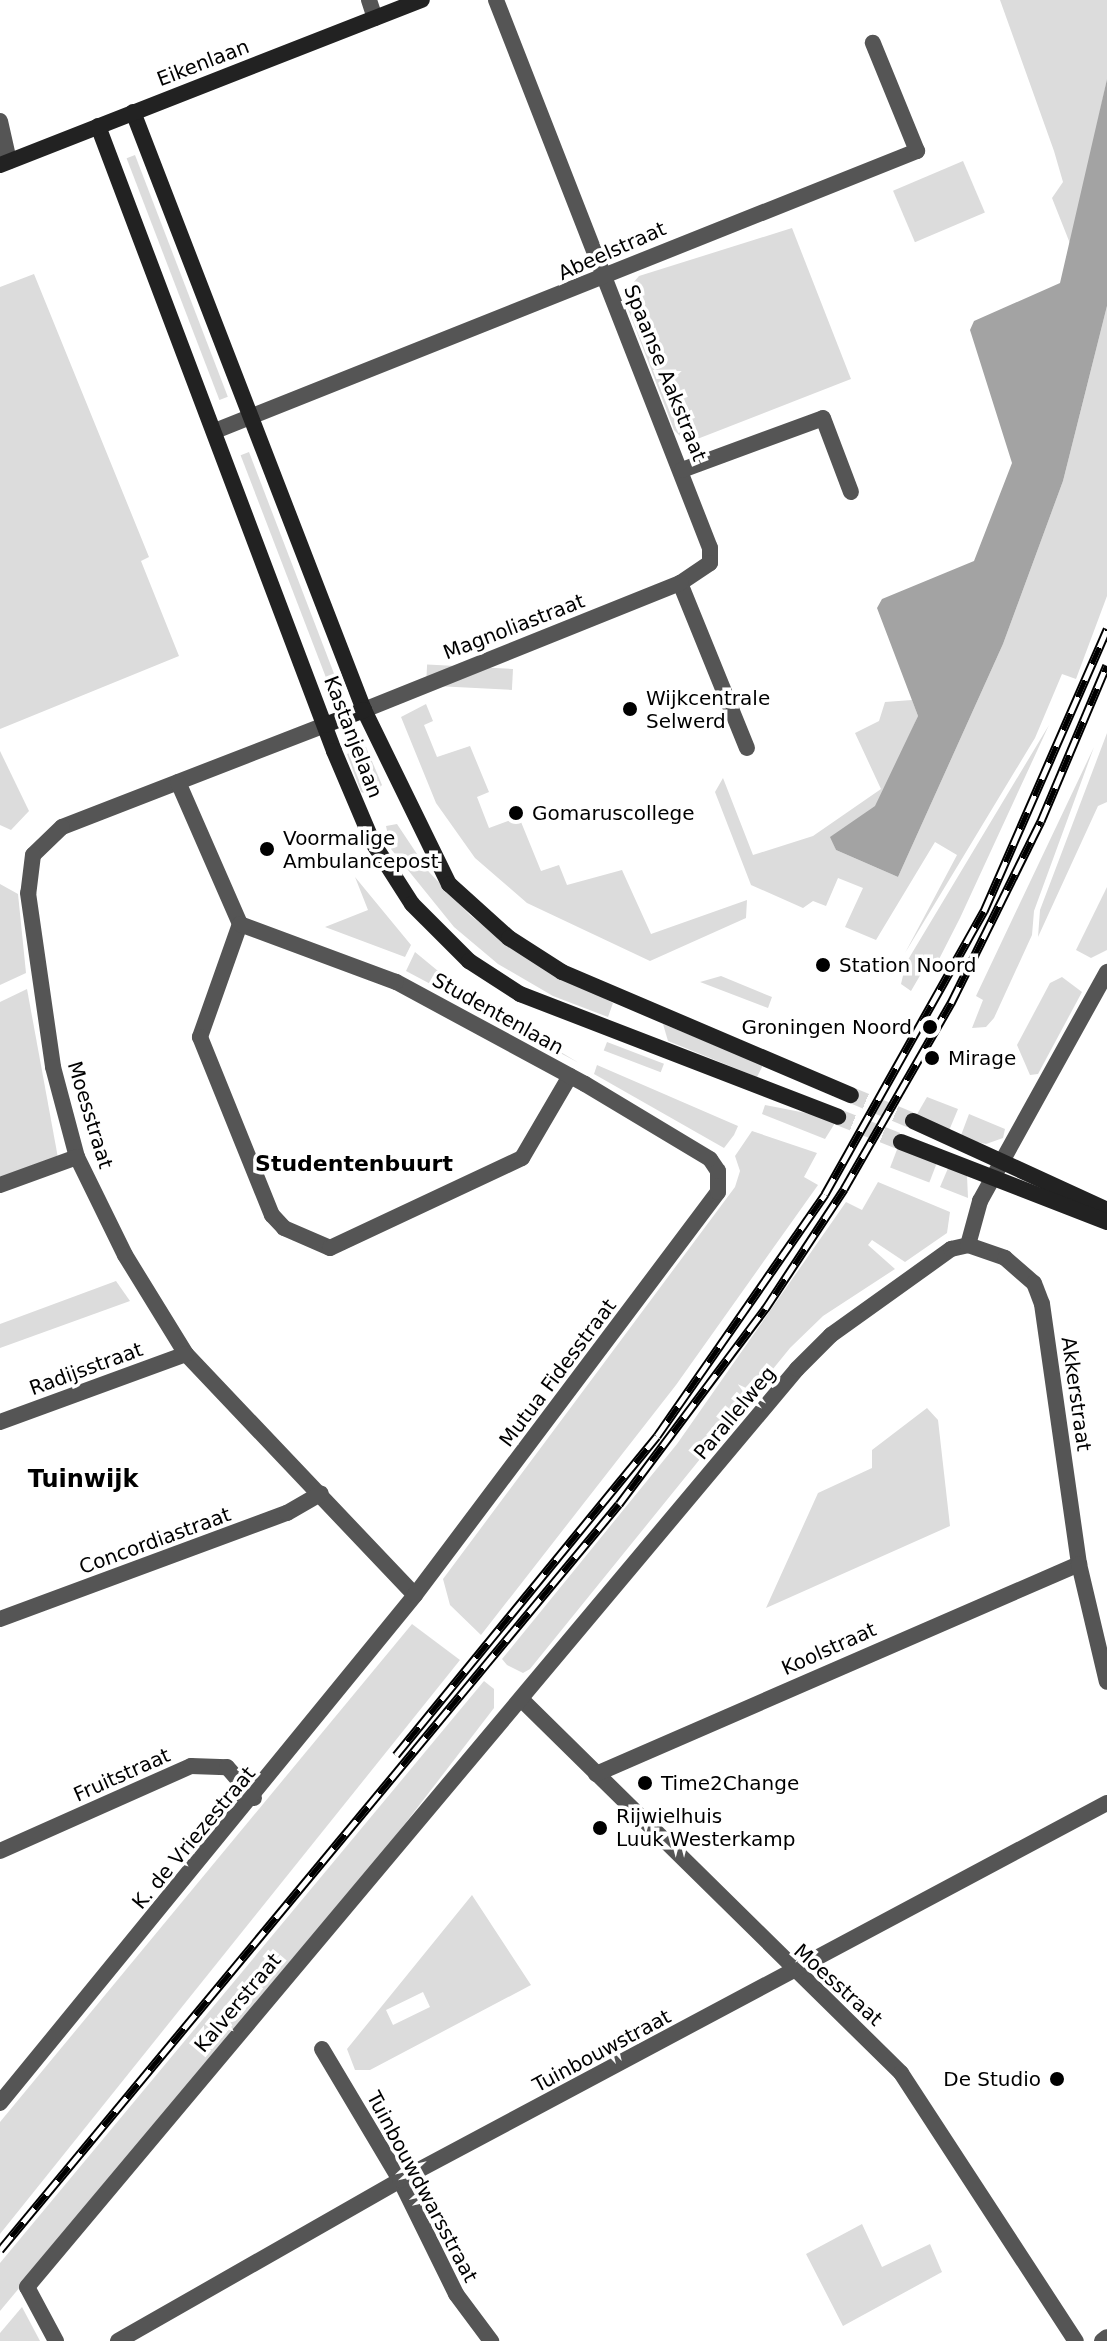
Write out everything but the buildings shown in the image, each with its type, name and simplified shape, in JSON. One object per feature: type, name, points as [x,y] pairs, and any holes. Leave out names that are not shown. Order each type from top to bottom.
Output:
[{"type":"street","points":[[369,0],[375,18]]},
{"type":"street","name":"Eikenlaan","points":[[5,163],[422,0]]},
{"type":"street","name":"Spaanse Aakstraat","points":[[496,0],[710,548],[710,563],[680,583]]},
{"type":"street","name":"Abeelstraat","points":[[215,431],[605,279],[688,238],[917,151],[873,43]]},
{"type":"street","name":"Kastanjelaan","points":[[133,112],[364,710],[434,862],[497,928],[590,986],[851,1095]]},
{"type":"street","points":[[0,121],[5,163]]},
{"type":"street","name":"Kastanjelaan","points":[[98,126],[325,725],[373,843],[397,884],[469,961],[548,1007],[838,1117]]},
{"type":"street","points":[[682,470],[823,418],[851,492]]},
{"type":"street","points":[[680,583],[747,748]]},
{"type":"street","name":"Magnoliastraat","points":[[364,710],[680,583]]},
{"type":"street","points":[[325,725],[364,710]]},
{"type":"street","name":"Moesstraat","points":[[325,725],[62,827],[40,845],[29,869],[44,1023],[77,1157],[125,1255],[186,1354],[415,1595]]},
{"type":"street","points":[[178,782],[240,924],[202,1020],[203,1055],[272,1215],[284,1228],[330,1248],[522,1158],[570,1076]]},
{"type":"street","name":"Studentenlaan","points":[[240,924],[396,982],[570,1076],[710,1159],[718,1171]]},
{"type":"street","points":[[968,1245],[993,1179],[1107,972]]},
{"type":"street","points":[[913,1121],[1107,1210]]},
{"type":"street","points":[[901,1142],[1107,1222]]},
{"type":"street","points":[[0,1185],[77,1157]]},
{"type":"street","name":"Mutua Fidesstraat","points":[[415,1595],[715,1198],[718,1171]]},
{"type":"street","name":"Akkerstraat","points":[[968,1245],[1020,1269],[1042,1304],[1079,1564],[1107,1682]]},
{"type":"street","name":"Parallelweg","points":[[522,1700],[797,1369],[933,1259],[968,1245]]},
{"type":"street","name":"Radijsstraat","points":[[0,1422],[186,1354]]},
{"type":"street","name":"Concordiastraat","points":[[0,1619],[287,1513],[321,1493]]},
{"type":"street","name":"Koolstraat","points":[[596,1774],[1079,1564]]},
{"type":"street","name":"K. de Vriezestraat","points":[[0,2103],[254,1798],[415,1595]]},
{"type":"street","name":"Moesstraat","points":[[522,1700],[793,1973],[877,2047],[920,2096],[1076,2341]]},
{"type":"street","name":"Kalverstraat","points":[[56,2341],[27,2287],[522,1700]]},
{"type":"street","name":"Fruitstraat","points":[[0,1851],[191,1766],[227,1767],[254,1798]]},
{"type":"street","name":"Tuinbouwstraat","points":[[118,2341],[400,2180],[1107,1803]]},
{"type":"street","name":"Tuinbouwdwarsstraat","points":[[322,2049],[400,2180],[456,2294],[491,2341]]},
{"type":"street","points":[[1102,2341],[1107,2337]]},
{"type":"shaded area","points":[[1000,0],[1107,0],[1107,79],[1071,246],[1052,198],[1063,182]]},
{"type":"shaded area","points":[[1107,79],[1107,306],[1063,481],[1003,644],[898,877],[836,850],[830,837],[875,806],[918,716],[877,608],[882,599],[974,561],[1012,463],[970,330],[974,321],[1060,283]]},
{"type":"shaded area","points":[[135,155],[228,397],[219,400],[127,158]]},
{"type":"shaded area","points":[[963,161],[985,213],[915,242],[893,191]]},
{"type":"shaded area","points":[[792,228],[851,379],[687,443],[674,430],[627,306],[627,290],[639,276]]},
{"type":"shaded area","points":[[34,274],[149,557],[141,561],[179,656],[0,729],[0,287]]},
{"type":"shaded area","points":[[1107,306],[1107,596],[1076,679],[1062,674],[1035,738],[905,953],[957,855],[935,842],[876,940],[845,927],[863,888],[838,878],[826,906],[813,901],[803,908],[751,885],[715,792],[723,778],[753,855],[813,836],[881,789],[855,733],[879,721],[885,702],[912,700],[918,716],[884,792],[875,807],[831,837],[836,850],[898,877],[1003,644],[1063,481]]},
{"type":"shaded area","points":[[249,452],[335,675],[326,678],[241,455]]},
{"type":"shaded area","points":[[427,664],[513,669],[512,690],[426,685]]},
{"type":"shaded area","points":[[426,704],[433,721],[424,725],[437,757],[470,746],[489,792],[477,797],[489,828],[519,817],[541,871],[559,865],[567,885],[622,870],[651,934],[747,900],[746,918],[650,961],[527,903],[475,858],[436,803],[401,717]]},
{"type":"shaded area","points":[[1049,725],[933,971],[925,967],[911,991],[901,984],[906,963]]},
{"type":"shaded area","points":[[1107,733],[1107,802],[1098,806],[1038,937],[1040,910]]},
{"type":"shaded area","points":[[366,747],[382,785],[372,796],[361,792],[347,754]]},
{"type":"shaded area","points":[[1094,747],[1034,911],[1032,935],[994,1018],[986,1027],[972,1028],[983,1000],[976,996]]},
{"type":"shaded area","points":[[0,751],[29,811],[11,830],[0,825]]},
{"type":"shaded area","points":[[397,824],[429,872],[470,915],[513,949],[613,1003],[608,1017],[553,996],[498,964],[454,927],[391,849],[386,826]]},
{"type":"shaded area","points":[[355,877],[411,945],[405,957],[325,927],[368,910]]},
{"type":"shaded area","points":[[0,884],[18,894],[26,973],[0,985]]},
{"type":"shaded area","points":[[1107,887],[1107,950],[1091,958],[1076,950]]},
{"type":"shaded area","points":[[415,952],[472,999],[579,1063],[406,971]]},
{"type":"shaded area","points":[[721,976],[772,997],[768,1008],[700,982]]},
{"type":"shaded area","points":[[1062,977],[1082,992],[1038,1074],[1030,1075],[1017,1045],[1050,983]]},
{"type":"shaded area","points":[[27,989],[58,1158],[0,1179],[0,1002]]},
{"type":"shaded area","points":[[663,1024],[763,1065],[757,1077],[668,1041]]},
{"type":"shaded area","points":[[607,1042],[664,1064],[661,1072],[604,1050]]},
{"type":"shaded area","points":[[597,1065],[738,1126],[734,1135],[724,1148],[594,1074]]},
{"type":"shaded area","points":[[927,1097],[958,1109],[948,1133],[916,1116]]},
{"type":"shaded area","points":[[765,1105],[811,1114],[835,1123],[825,1139],[762,1114]]},
{"type":"shaded area","points":[[969,1114],[1005,1129],[1003,1138],[986,1144],[960,1138]]},
{"type":"shaded area","points":[[752,1131],[817,1153],[804,1177],[818,1185],[676,1385],[481,1635],[450,1605],[443,1579],[735,1187],[740,1171],[735,1156]]},
{"type":"shaded area","points":[[898,1147],[937,1162],[929,1183],[890,1168]]},
{"type":"shaded area","points":[[949,1166],[967,1176],[968,1198],[940,1187]]},
{"type":"shaded area","points":[[878,1182],[950,1212],[947,1233],[905,1262],[872,1240],[868,1245],[895,1269],[823,1316],[790,1348],[530,1669],[523,1673],[507,1665],[502,1659],[677,1444],[846,1202],[862,1210]]},
{"type":"shaded area","points":[[116,1281],[130,1301],[0,1348],[0,1324]]},
{"type":"shaded area","points":[[927,1408],[938,1420],[950,1526],[766,1608],[818,1493],[872,1468],[872,1450]]},
{"type":"shaded area","points":[[412,1624],[460,1660],[0,2234],[0,2122]]},
{"type":"shaded area","points":[[484,1681],[494,1689],[494,1708],[384,1851],[0,2311],[0,2263]]},
{"type":"shaded area","points":[[472,1895],[531,1985],[370,2070],[355,2070],[347,2049]],"holes":[[[423,1992],[430,2007],[393,2025],[386,2010]]]},
{"type":"shaded area","points":[[862,2224],[882,2267],[930,2244],[942,2272],[843,2326],[806,2254]]},
{"type":"shaded area","points":[[22,2307],[40,2341],[0,2341],[0,2333]]},
{"type":"tunnel","points":[[851,1095],[913,1121]]},
{"type":"tunnel","points":[[838,1117],[901,1142]]},
{"type":"railway","points":[[396,1755],[657,1436],[825,1194],[984,911],[1107,629]]},
{"type":"railway","points":[[0,2250],[619,1504],[765,1309],[844,1189],[951,1003],[1041,821],[1107,665]]},
{"type":"place","name":"Wijkcentrale Selwerd","points":[[630,709]]},
{"type":"place","name":"Gomaruscollege","points":[[516,813]]},
{"type":"place","name":"Voormalige Ambulancepost","points":[[267,849]]},
{"type":"place","name":"Station Noord","points":[[823,965]]},
{"type":"place","name":"Groningen Noord","points":[[930,1027]]},
{"type":"place","name":"Mirage","points":[[932,1058]]},
{"type":"place","name":"Time2Change","points":[[645,1783]]},
{"type":"place","name":"Rijwielhuis Luuk Westerkamp","points":[[600,1828]]},
{"type":"place","name":"De Studio","points":[[1057,2079]]},
{"type":"district","name":"Studentenbuurt","points":[[354,1164]]},
{"type":"district","name":"Tuinwijk","points":[[83,1480]]}]
